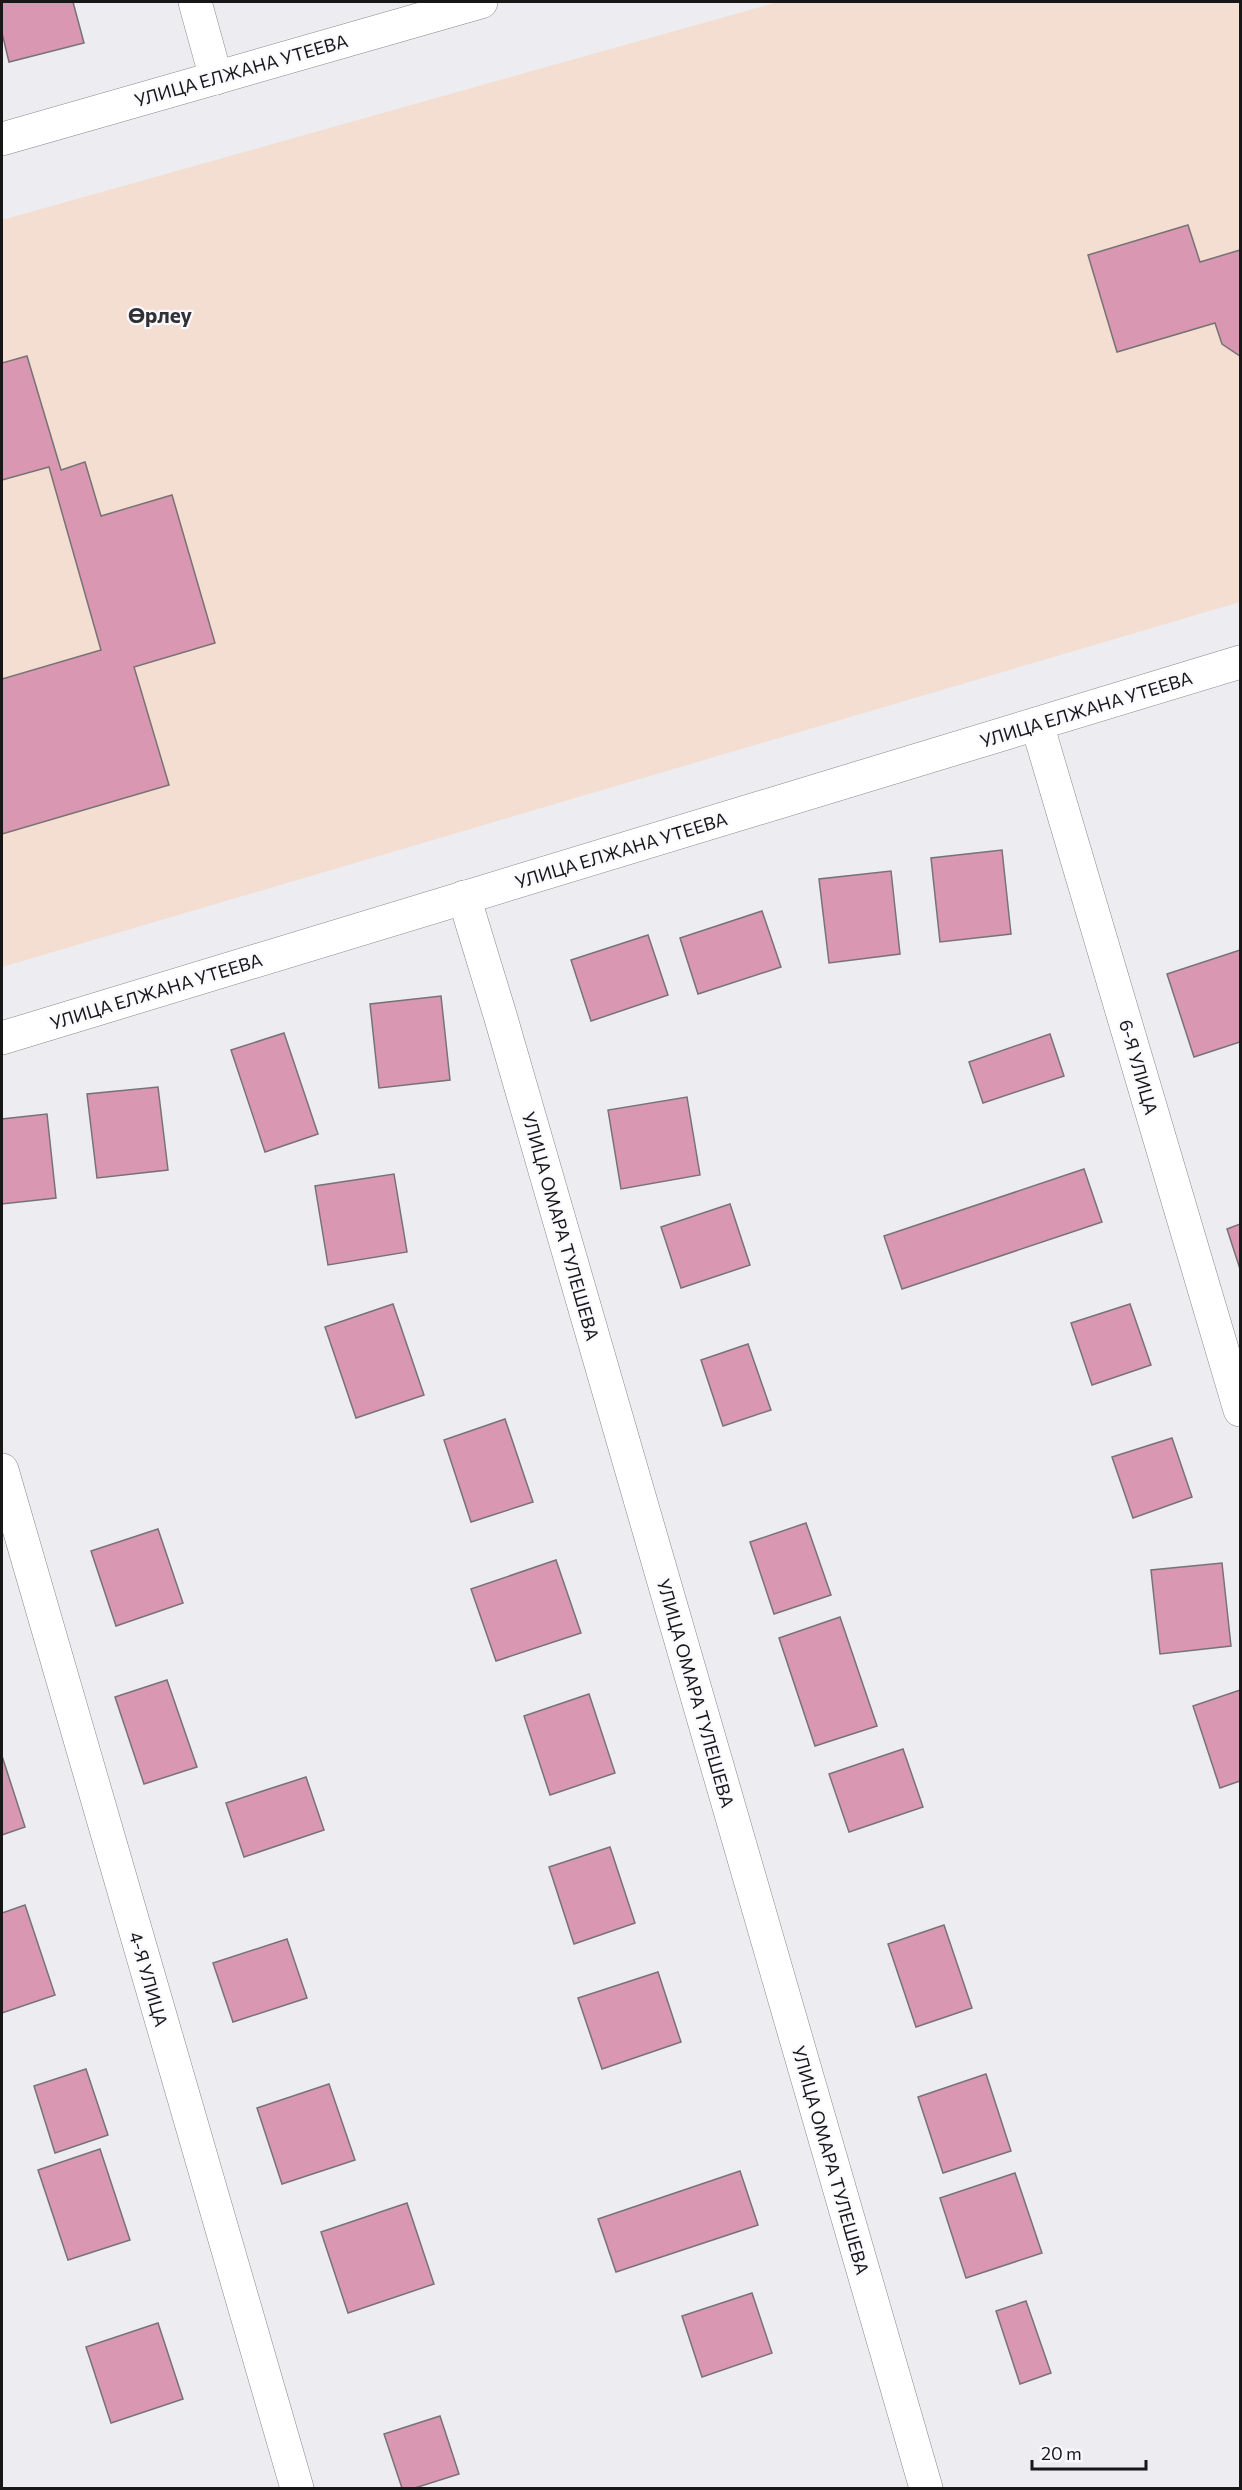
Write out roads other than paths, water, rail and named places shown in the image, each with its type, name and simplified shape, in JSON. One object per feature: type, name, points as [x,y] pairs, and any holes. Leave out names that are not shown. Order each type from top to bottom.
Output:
[{"type":"street","points":[[195,2],[216,78]]},
{"type":"street","name":"УЛИЦА ЕЛЖАНА УТЕЕВА","points":[[2,139],[481,2]]},
{"type":"street","name":"УЛИЦА ЕЛЖАНА УТЕЕВА","points":[[2,1038],[1240,662]]},
{"type":"street","name":"6-Я УЛИЦА","points":[[1037,724],[1240,1410]]},
{"type":"street","name":"УЛИЦА ОМАРА ТУЛЕШЕВА","points":[[464,897],[926,2488]]},
{"type":"street","name":"4-Я УЛИЦА","points":[[2,1470],[297,2488]]},
{"type":"district","name":"Өрлеу","points":[[160,314]]}]
